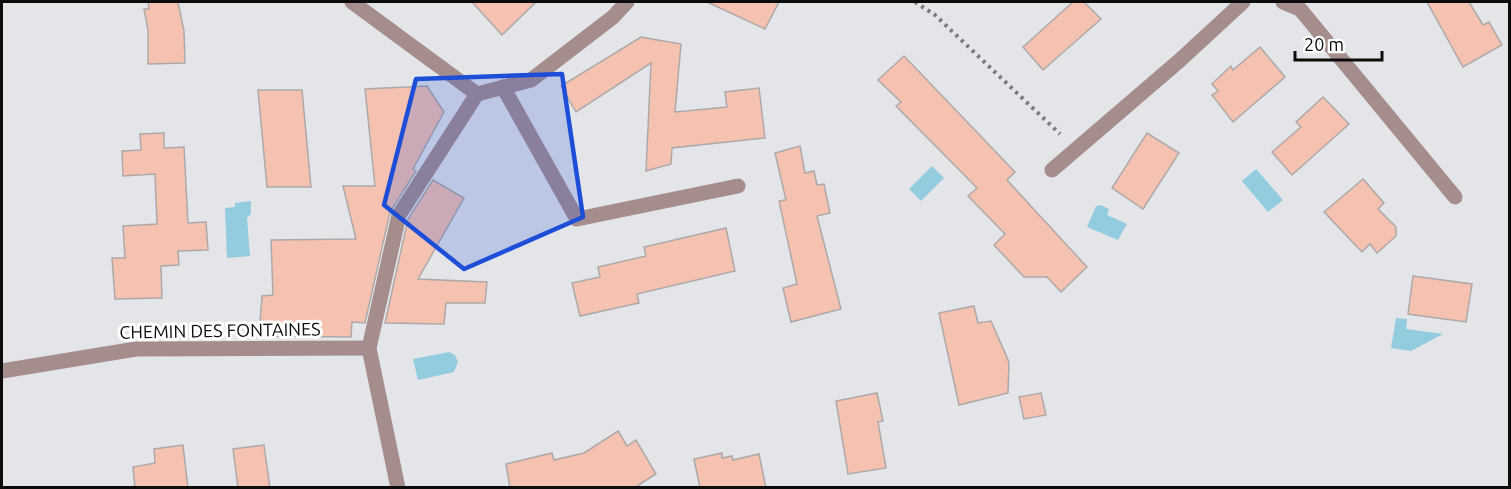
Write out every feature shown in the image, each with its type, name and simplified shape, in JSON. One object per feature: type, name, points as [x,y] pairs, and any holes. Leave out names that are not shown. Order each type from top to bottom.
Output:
[{"type":"street","points":[[352,2],[477,94]]},
{"type":"street","points":[[398,488],[369,348],[399,215],[477,94],[531,80],[613,16],[627,2]]},
{"type":"street","points":[[1052,170],[1243,2]]},
{"type":"street","points":[[1283,2],[1300,9],[1455,197]]},
{"type":"street","points":[[503,87],[577,219],[738,186]]},
{"type":"street","name":"CHEMIN DES FONTAINES","points":[[2,371],[136,349],[369,348]]},
{"type":"path","points":[[915,2],[934,15],[1076,150]]},
{"type":"highlighted area","points":[[562,74],[583,217],[464,269],[384,205],[416,79]]},
{"type":"water","points":[[932,166],[944,178],[921,201],[909,189]]},
{"type":"water","points":[[1256,169],[1283,200],[1268,212],[1242,181]]},
{"type":"water","points":[[251,201],[251,214],[247,218],[250,256],[227,258],[225,208],[235,207],[235,203]]},
{"type":"water","points":[[1101,205],[1109,209],[1107,215],[1127,224],[1118,240],[1087,227],[1096,206]]},
{"type":"water","points":[[1396,318],[1407,319],[1406,329],[1443,334],[1411,351],[1391,348]]},
{"type":"water","points":[[449,352],[455,355],[458,362],[454,372],[418,380],[413,359]]},
{"type":"building","points":[[148,2],[178,2],[184,31],[185,63],[148,64],[148,30],[144,9],[149,9]]},
{"type":"building","points":[[472,2],[536,2],[502,35]]},
{"type":"building","points":[[707,2],[779,2],[765,29]]},
{"type":"building","points":[[1073,2],[1084,2],[1101,19],[1043,70],[1023,47]]},
{"type":"building","points":[[1427,2],[1469,2],[1483,25],[1489,22],[1502,45],[1463,67]]},
{"type":"building","points":[[641,37],[681,44],[675,112],[727,107],[725,92],[759,88],[765,138],[672,148],[671,164],[646,171],[651,63],[576,112],[561,86]]},
{"type":"building","points":[[1260,47],[1285,77],[1233,122],[1212,95],[1218,91],[1212,84],[1231,66],[1233,70]]},
{"type":"building","points":[[904,56],[1015,172],[1007,180],[1087,267],[1061,292],[1047,277],[1024,277],[994,245],[1005,234],[968,196],[977,188],[896,106],[901,102],[878,80]]},
{"type":"building","points":[[427,86],[444,112],[413,169],[416,171],[390,212],[365,323],[352,322],[351,337],[259,336],[262,296],[273,295],[271,240],[356,239],[343,186],[375,186],[365,89]]},
{"type":"building","points":[[258,90],[302,90],[311,187],[267,187]]},
{"type":"building","points":[[1323,97],[1349,124],[1292,175],[1272,152],[1301,127],[1296,122]]},
{"type":"building","points":[[164,133],[164,148],[184,147],[188,223],[206,222],[208,250],[178,251],[179,265],[161,266],[162,298],[115,299],[112,258],[125,258],[123,226],[157,224],[155,174],[123,176],[122,151],[141,150],[140,134]]},
{"type":"building","points":[[1147,133],[1179,153],[1143,209],[1112,188]]},
{"type":"building","points":[[800,146],[805,173],[814,171],[817,185],[824,184],[830,213],[817,216],[841,309],[791,322],[783,288],[797,284],[779,201],[786,200],[775,153]]},
{"type":"building","points":[[1363,179],[1384,203],[1378,209],[1396,227],[1396,236],[1377,253],[1370,244],[1362,252],[1324,212]]},
{"type":"building","points":[[433,180],[464,198],[418,279],[487,282],[485,303],[446,303],[444,324],[385,323],[408,219]]},
{"type":"building","points":[[726,228],[735,271],[637,294],[639,303],[580,316],[572,283],[600,277],[598,267],[646,256],[644,247]]},
{"type":"building","points":[[1413,276],[1472,284],[1466,322],[1408,314]]},
{"type":"building","points":[[974,306],[978,323],[991,321],[1009,362],[1008,393],[959,405],[939,313]]},
{"type":"building","points":[[877,393],[883,421],[878,422],[886,468],[848,474],[836,401]]},
{"type":"building","points":[[1041,393],[1046,415],[1024,419],[1019,397]]},
{"type":"building","points":[[618,431],[627,446],[636,440],[656,474],[634,488],[510,488],[506,464],[552,453],[554,460],[584,453]]},
{"type":"building","points":[[183,445],[188,488],[135,488],[133,467],[155,463],[154,449]]},
{"type":"building","points":[[264,445],[270,488],[238,488],[233,449]]},
{"type":"building","points":[[722,453],[722,458],[732,456],[733,460],[759,454],[766,488],[700,488],[694,459]]}]
